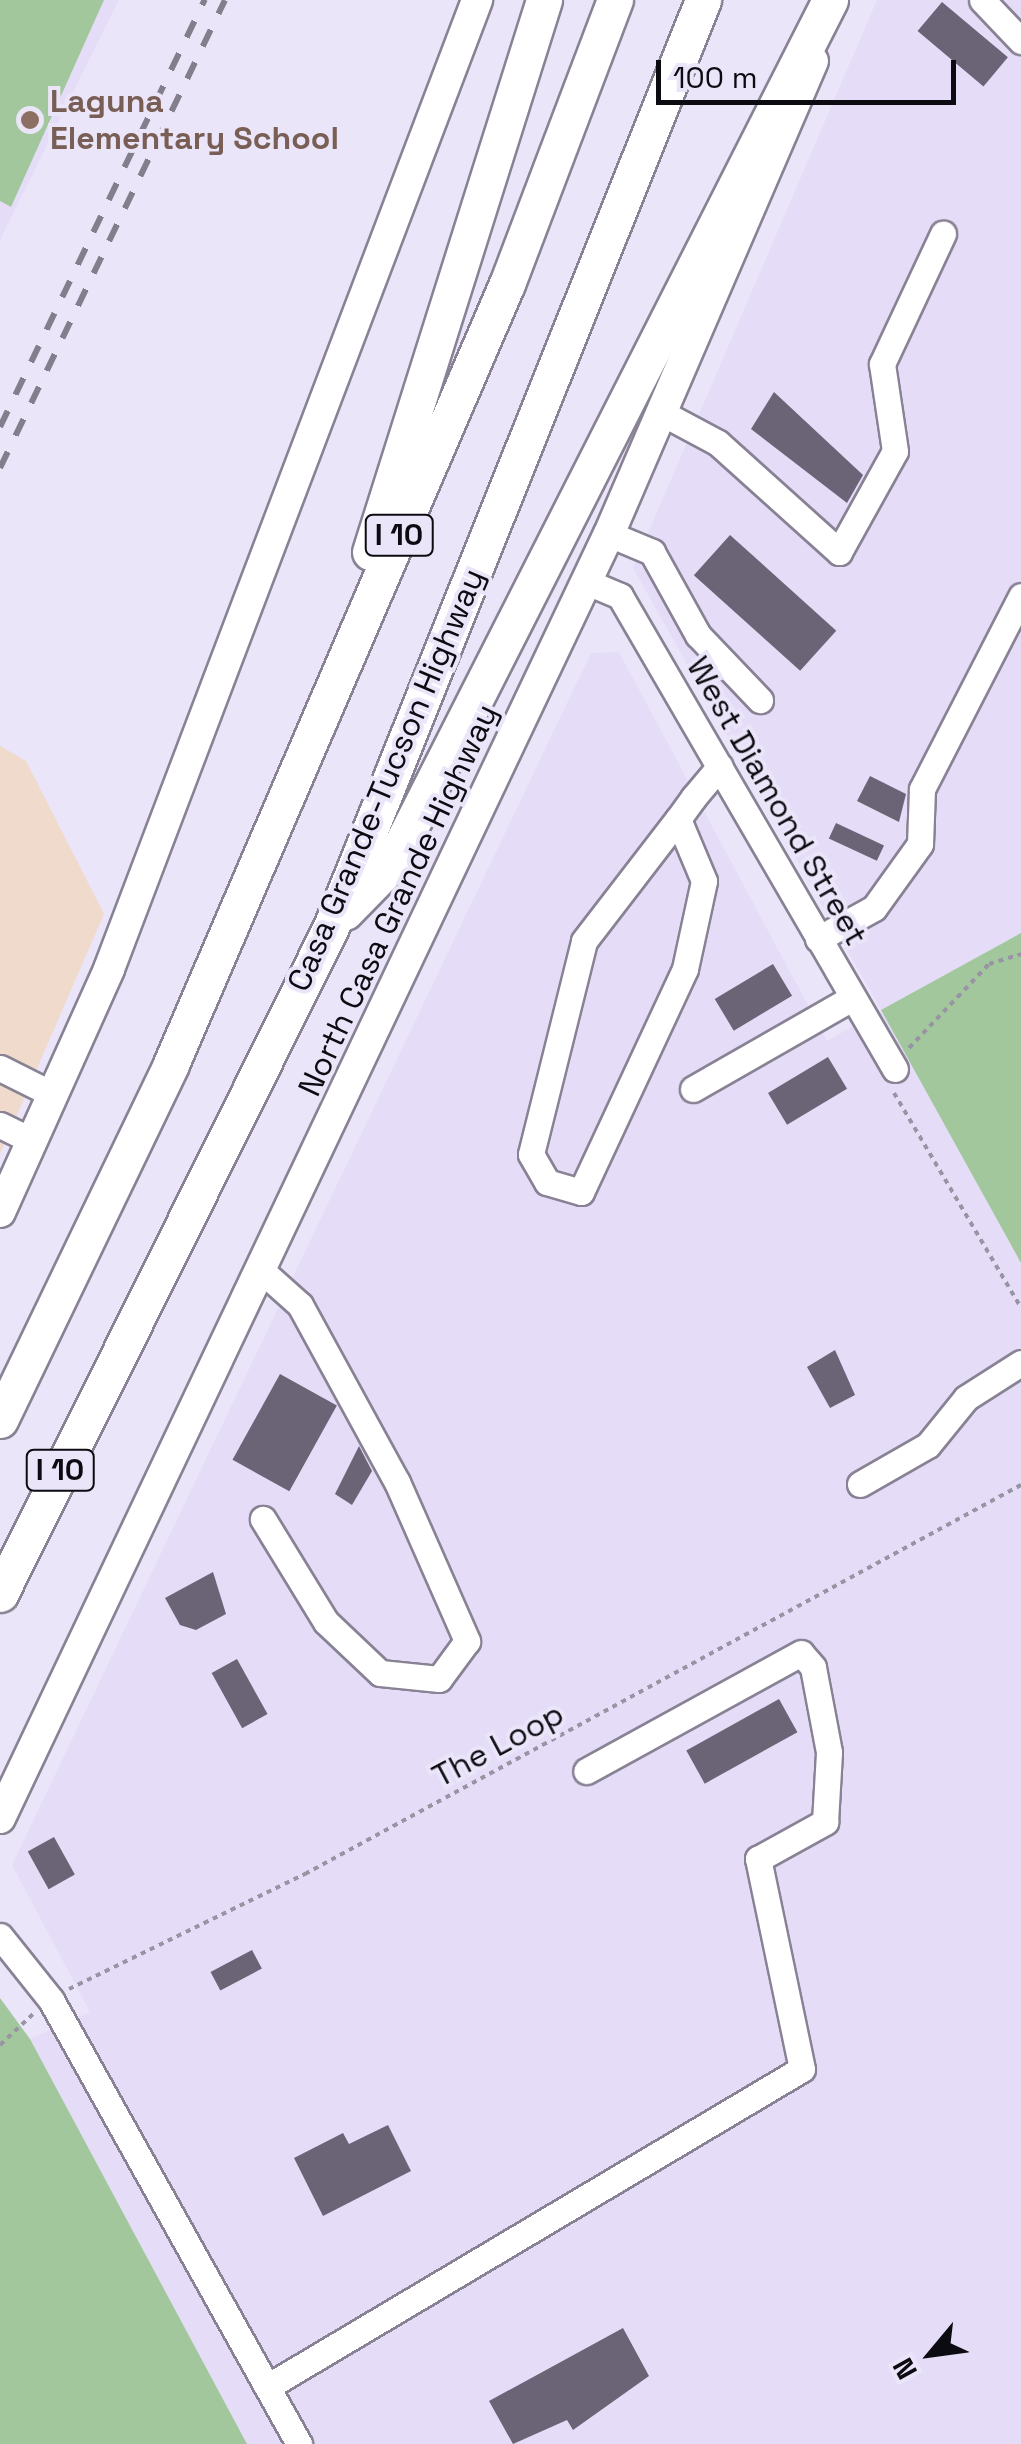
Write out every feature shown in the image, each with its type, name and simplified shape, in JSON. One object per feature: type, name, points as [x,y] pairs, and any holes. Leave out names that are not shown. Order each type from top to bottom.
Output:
[{"type":"highway","points":[[334,687],[544,0]]},
{"type":"highway","name":"I 10","points":[[0,1420],[171,1064],[507,284],[614,0]]},
{"type":"highway","name":"Casa Grande-Tucson Highway","points":[[0,1594],[331,927],[703,0]]},
{"type":"highway","points":[[331,927],[390,865],[833,0]]},
{"type":"main road","points":[[0,1212],[54,1095],[477,0]]},
{"type":"main road","name":"North Casa Grande Highway","points":[[0,1818],[664,414],[833,0]]},
{"type":"street","points":[[982,0],[1021,41]]},
{"type":"street","points":[[664,414],[718,442],[839,552],[894,451],[882,364],[943,234]]},
{"type":"street","points":[[609,534],[652,552],[698,635],[760,700]]},
{"type":"street","name":"West Diamond Street","points":[[587,582],[620,596],[895,1069]]},
{"type":"street","points":[[818,939],[874,908],[920,844],[922,789],[1021,596]]},
{"type":"street","points":[[659,660],[698,635]]},
{"type":"street","points":[[678,819],[704,881],[685,969],[581,1192],[547,1182],[531,1154],[584,941],[678,819],[720,766]]},
{"type":"street","points":[[694,1089],[852,998]]},
{"type":"street","points":[[0,1068],[54,1095]]},
{"type":"street","points":[[0,1125],[33,1141]]},
{"type":"street","points":[[262,1271],[300,1305],[398,1482],[467,1641],[439,1680],[380,1674],[326,1622],[263,1518]]},
{"type":"street","points":[[860,1484],[928,1445],[966,1398],[1021,1363]]},
{"type":"street","points":[[267,2388],[802,2069],[758,1859],[825,1822],[830,1752],[813,1666],[801,1653],[586,1772]]},
{"type":"street","points":[[0,1936],[56,2011],[299,2444]]},
{"type":"path","points":[[1021,954],[989,964],[895,1069],[901,1110],[1021,1308]]},
{"type":"path","name":"The Loop","points":[[0,2045],[1021,1485]]},
{"type":"shaded area","name":"Laguna Elementary School","points":[[0,0],[119,0],[0,240]]},
{"type":"shaded area","points":[[877,0],[1021,0],[1021,933],[881,1010],[633,568]]},
{"type":"shaded area","points":[[619,652],[827,1041],[881,1010],[1021,1263],[1021,2444],[247,2444],[30,2039],[90,2012],[12,1865],[591,653]]},
{"type":"shaded area","points":[[0,746],[26,761],[104,914],[0,1154]]},
{"type":"green space","name":"Laguna Elementary School","points":[[0,0],[104,0],[11,207],[0,201]]},
{"type":"green space","points":[[1021,933],[1021,1263],[881,1010]]},
{"type":"green space","points":[[0,1998],[30,2039],[247,2444],[0,2444]]},
{"type":"building","points":[[942,2],[1008,57],[983,86],[918,31]]},
{"type":"building","points":[[774,392],[863,475],[847,503],[751,429]]},
{"type":"building","points":[[730,535],[836,631],[800,671],[694,575]]},
{"type":"building","points":[[870,776],[906,794],[899,822],[857,801]]},
{"type":"building","points":[[836,823],[884,845],[877,861],[829,838]]},
{"type":"building","points":[[773,964],[792,996],[734,1031],[715,999]]},
{"type":"building","points":[[828,1057],[847,1089],[787,1125],[768,1093]]},
{"type":"building","points":[[835,1350],[855,1395],[830,1408],[807,1367]]},
{"type":"building","points":[[280,1374],[337,1406],[289,1491],[232,1460]]},
{"type":"building","points":[[359,1446],[372,1471],[352,1505],[335,1494]]},
{"type":"building","points":[[213,1572],[226,1614],[196,1630],[180,1625],[165,1598]]},
{"type":"building","points":[[237,1659],[268,1714],[242,1728],[212,1673]]},
{"type":"building","points":[[779,1699],[797,1732],[705,1784],[686,1750]]},
{"type":"building","points":[[54,1837],[75,1875],[49,1889],[28,1852]]},
{"type":"building","points":[[252,1950],[262,1969],[220,1991],[211,1972]]},
{"type":"building","points":[[388,2125],[411,2171],[323,2216],[294,2158],[343,2133],[349,2144]]},
{"type":"building","points":[[623,2328],[649,2376],[573,2430],[567,2420],[513,2444],[489,2401]]},
{"type":"railway","points":[[0,427],[205,0]]},
{"type":"railway","points":[[0,468],[225,0]]},
{"type":"place","name":"Laguna Elementary School","points":[[30,120]]}]
